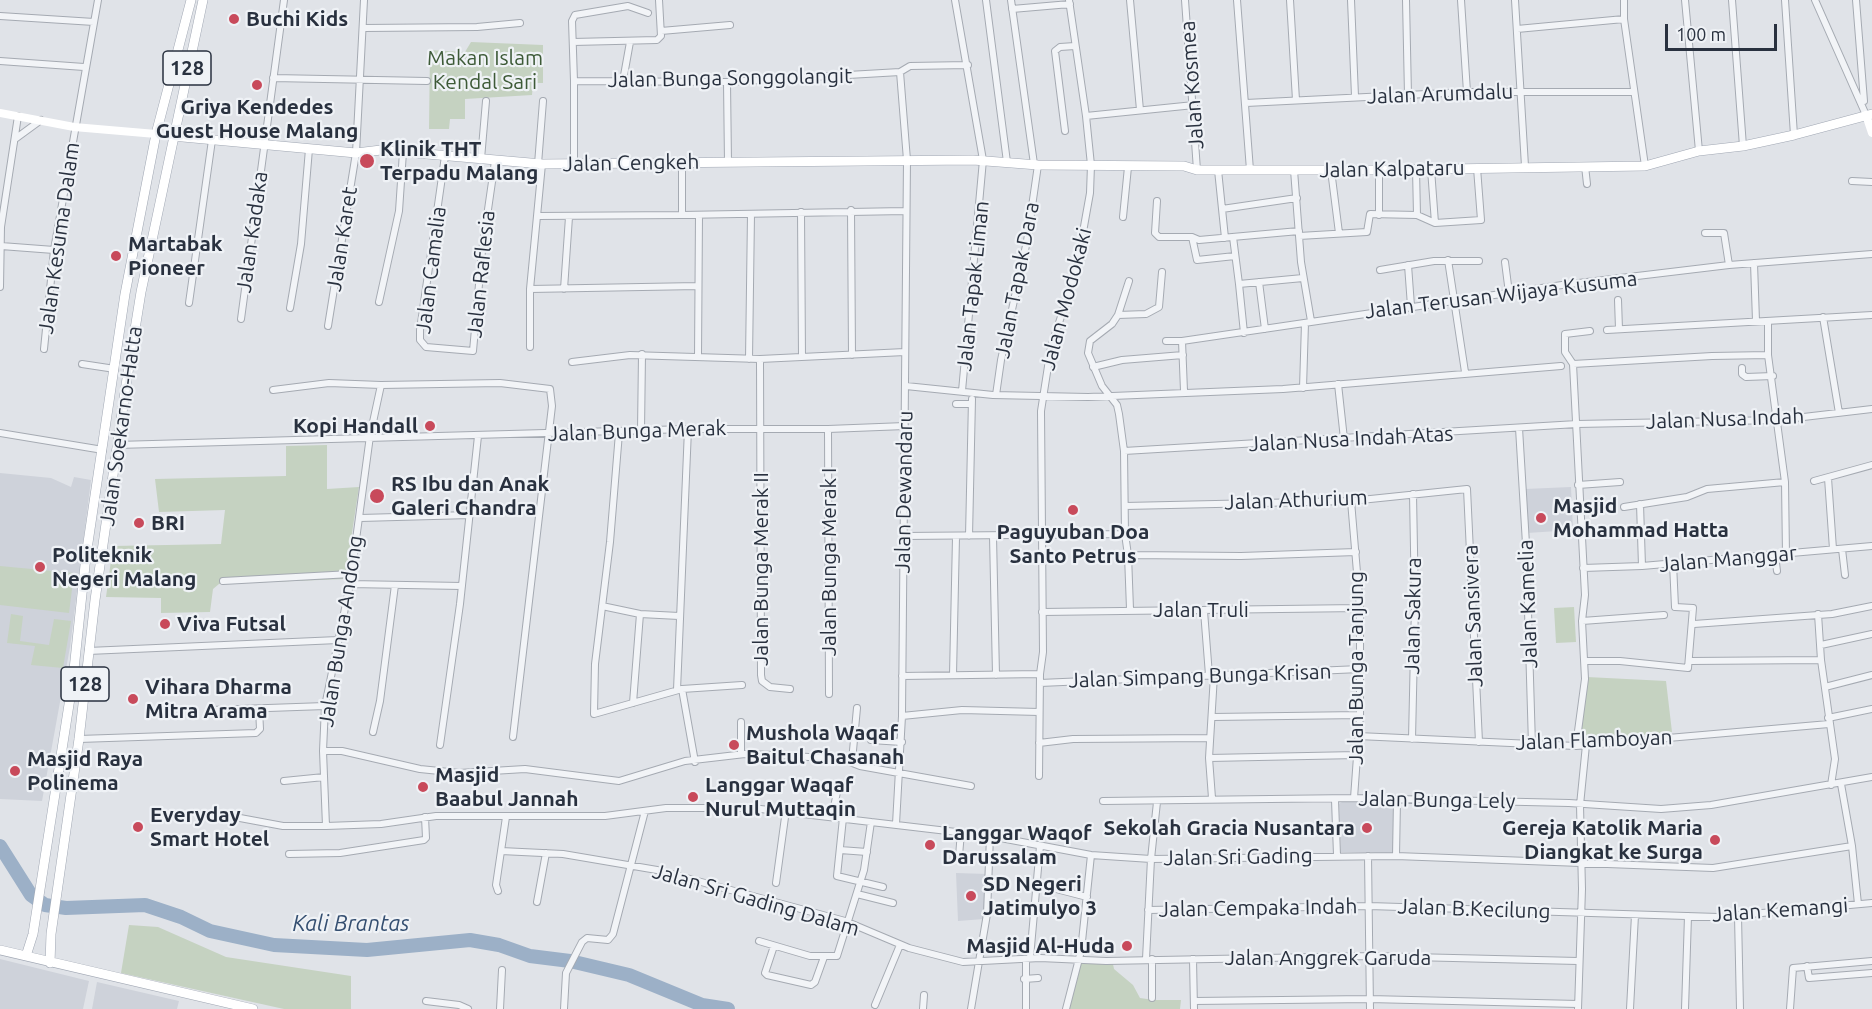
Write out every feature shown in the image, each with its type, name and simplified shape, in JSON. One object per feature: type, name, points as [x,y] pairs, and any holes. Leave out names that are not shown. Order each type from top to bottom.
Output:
[{"type":"main road","name":"Jalan Soekarno-Hatta","points":[[26,956],[33,934],[73,679],[87,553],[104,450],[125,294],[156,134],[191,0]]},
{"type":"main road","name":"Jalan Soekarno-Hatta","points":[[50,963],[51,934],[79,740],[88,651],[126,386],[141,292],[202,0]]},
{"type":"main road","name":"Jalan Kalpataru","points":[[907,160],[984,160],[1128,167],[1184,166],[1197,170],[1645,166],[1699,151],[1743,146],[1794,135],[1867,112]]},
{"type":"main road","name":"Jalan Cengkeh","points":[[172,136],[356,153],[381,150],[540,164],[907,160]]},
{"type":"main road","points":[[113,385],[126,386]]},
{"type":"main road","points":[[87,553],[102,555]]},
{"type":"main road","points":[[0,950],[253,1009]]},
{"type":"street","name":"Jalan Kesuma Dalam","points":[[44,349],[54,250],[84,67],[98,0]]},
{"type":"street","name":"Jalan Kadaka","points":[[241,320],[284,0]]},
{"type":"street","name":"Jalan Karet","points":[[328,326],[356,153],[362,80],[364,0]]},
{"type":"street","points":[[573,42],[657,40],[661,28],[660,0]]},
{"type":"street","name":"Jalan Tapak Liman","points":[[906,386],[962,391],[984,160],[955,0]]},
{"type":"street","points":[[986,0],[1007,162]]},
{"type":"street","name":"Jalan Tapak Dara","points":[[996,395],[1001,360],[1027,241],[1036,164],[1011,0]]},
{"type":"street","points":[[1130,0],[1140,110]]},
{"type":"street","name":"Jalan Kosmea","points":[[1185,0],[1197,170]]},
{"type":"street","points":[[1237,0],[1250,170]]},
{"type":"street","points":[[1290,0],[1296,100]]},
{"type":"street","points":[[1350,0],[1355,96]]},
{"type":"street","points":[[1406,0],[1408,95]]},
{"type":"street","points":[[1461,0],[1467,92]]},
{"type":"street","points":[[1515,0],[1525,166]]},
{"type":"street","points":[[1624,0],[1624,20],[1645,166]]},
{"type":"street","points":[[1685,0],[1699,151]]},
{"type":"street","points":[[1732,0],[1743,146]]},
{"type":"street","points":[[1785,0],[1794,135]]},
{"type":"street","points":[[1815,0],[1867,112]]},
{"type":"street","points":[[1856,0],[1867,112],[1872,133]]},
{"type":"street","points":[[1012,9],[1070,2]]},
{"type":"street","name":"Jalan Modokaki","points":[[1039,776],[1040,674],[1043,652],[1040,438],[1043,398],[1051,347],[1077,271],[1086,230],[1091,165],[1070,2]]},
{"type":"street","points":[[574,165],[573,18],[577,13],[628,6],[648,13]]},
{"type":"street","points":[[0,16],[94,22]]},
{"type":"street","points":[[1517,29],[1624,20]]},
{"type":"street","points":[[364,28],[477,27],[520,23]]},
{"type":"street","points":[[661,28],[730,25]]},
{"type":"street","points":[[623,81],[630,42]]},
{"type":"street","points":[[1065,130],[1055,51],[1060,47],[1075,46]]},
{"type":"street","points":[[0,61],[84,67]]},
{"type":"street","name":"Jalan Bunga Songgolangit","points":[[574,81],[727,82],[900,72],[910,66],[968,65]]},
{"type":"street","name":"Jalan Dewandaru","points":[[896,824],[902,742],[906,386],[907,160],[900,72]]},
{"type":"street","points":[[273,78],[427,81]]},
{"type":"street","points":[[727,82],[728,163]]},
{"type":"street","name":"Jalan Arumdalu","points":[[1246,103],[1467,92],[1575,94],[1634,92]]},
{"type":"street","points":[[481,159],[486,101]]},
{"type":"street","points":[[530,347],[530,289],[538,216],[543,101]]},
{"type":"street","points":[[1086,116],[1194,105]]},
{"type":"street","points":[[0,113],[74,127],[156,134]]},
{"type":"street","points":[[0,287],[1,227],[18,116]]},
{"type":"street","points":[[14,139],[41,120]]},
{"type":"street","points":[[189,303],[212,140]]},
{"type":"street","points":[[290,308],[301,244],[309,149]]},
{"type":"street","points":[[380,302],[399,211],[403,152]]},
{"type":"street","name":"Jalan Camalia","points":[[445,156],[420,340],[426,347],[473,351]]},
{"type":"street","name":"Jalan Raflesia","points":[[473,351],[482,250],[495,161]]},
{"type":"street","points":[[682,162],[682,215]]},
{"type":"street","points":[[1585,165],[1587,184]]},
{"type":"street","points":[[1123,217],[1128,167]]},
{"type":"street","points":[[1157,201],[1155,236],[1192,237],[1199,240],[1368,231],[1369,215],[1379,214],[1417,215],[1435,223],[1481,220],[1477,168]]},
{"type":"street","points":[[1416,169],[1417,215]]},
{"type":"street","points":[[1431,169],[1435,223]]},
{"type":"street","points":[[1218,170],[1225,238]]},
{"type":"street","points":[[1294,170],[1308,322],[1303,387]]},
{"type":"street","points":[[1331,170],[1339,233]]},
{"type":"street","points":[[1379,170],[1379,214]]},
{"type":"street","points":[[1852,181],[1872,182]]},
{"type":"street","points":[[1222,209],[1264,200],[1297,198]]},
{"type":"street","points":[[851,210],[852,355]]},
{"type":"street","points":[[538,216],[905,211]]},
{"type":"street","points":[[801,212],[802,357]]},
{"type":"street","points":[[748,359],[751,214]]},
{"type":"street","points":[[698,357],[699,215]]},
{"type":"street","points":[[564,289],[568,217]]},
{"type":"street","points":[[1705,233],[1724,233],[1729,265]]},
{"type":"street","points":[[1192,237],[1197,260],[1235,256]]},
{"type":"street","points":[[1233,237],[1244,333]]},
{"type":"street","points":[[1,246],[54,250]]},
{"type":"street","name":"Jalan Terusan Wijaya Kusuma","points":[[1166,341],[1244,333],[1411,306],[1729,265],[1872,254]]},
{"type":"street","points":[[1448,260],[1465,372]]},
{"type":"street","points":[[1380,270],[1448,260],[1479,261]]},
{"type":"street","points":[[1505,262],[1509,293]]},
{"type":"street","points":[[1754,262],[1756,321]]},
{"type":"street","points":[[1408,265],[1411,306]]},
{"type":"street","points":[[1118,315],[1146,314],[1159,307],[1162,272]]},
{"type":"street","points":[[1239,284],[1303,278]]},
{"type":"street","points":[[1129,281],[1118,315],[1112,324],[1088,345],[1093,366],[1109,396],[1117,405],[1124,451],[1125,534],[1130,609]]},
{"type":"street","points":[[1259,282],[1265,329]]},
{"type":"street","points":[[530,289],[698,286]]},
{"type":"street","points":[[1618,300],[1619,329]]},
{"type":"street","points":[[1607,330],[1872,315]]},
{"type":"street","points":[[1823,317],[1839,413]]},
{"type":"street","points":[[1768,321],[1768,356],[1773,376],[1785,482],[1786,555]]},
{"type":"street","points":[[1576,746],[1583,696],[1582,621],[1585,596],[1573,364],[1565,352],[1565,334],[1590,332]]},
{"type":"street","points":[[1182,340],[1184,392]]},
{"type":"street","points":[[572,362],[642,354],[760,359],[905,352]]},
{"type":"street","points":[[641,431],[642,354]]},
{"type":"street","points":[[1093,366],[1122,360],[1183,355]]},
{"type":"street","points":[[1573,364],[1712,356],[1768,356]]},
{"type":"street","name":"Jalan Bunga Merak II","points":[[760,359],[761,675],[762,681],[770,687],[790,689]]},
{"type":"street","points":[[82,364],[115,369]]},
{"type":"street","points":[[962,391],[1043,398],[1109,396],[1303,387],[1560,366]]},
{"type":"street","points":[[1742,368],[1742,374],[1746,378],[1773,376]]},
{"type":"street","points":[[273,390],[329,383],[381,385],[500,383],[550,389],[552,394],[513,737]]},
{"type":"street","points":[[1338,384],[1344,439]]},
{"type":"street","name":"Jalan Bunga Andong","points":[[326,826],[323,751],[325,706],[350,584],[370,436],[381,385]]},
{"type":"street","points":[[956,404],[972,401],[969,536]]},
{"type":"street","name":"Jalan Nusa Indah","points":[[1577,424],[1778,420],[1872,409]]},
{"type":"street","name":"Jalan Nusa Indah Atas","points":[[1124,451],[1577,424]]},
{"type":"street","name":"Jalan Bunga Merak","points":[[117,445],[370,436],[478,436],[688,429],[828,429],[905,426]]},
{"type":"street","name":"Jalan Kamelia","points":[[1519,428],[1526,544],[1532,745]]},
{"type":"street","points":[[688,429],[679,616],[679,689],[694,762]]},
{"type":"street","name":"Jalan Bunga Merak I","points":[[828,429],[829,694]]},
{"type":"street","points":[[0,433],[104,450]]},
{"type":"street","points":[[619,433],[595,664],[593,713],[601,714],[679,689],[742,685]]},
{"type":"street","points":[[440,745],[462,586],[478,436]]},
{"type":"street","points":[[1814,481],[1872,465]]},
{"type":"street","points":[[1828,478],[1833,549]]},
{"type":"street","points":[[1624,507],[1688,497],[1707,489],[1785,482]]},
{"type":"street","points":[[1578,484],[1620,483]]},
{"type":"street","name":"Jalan Athurium","points":[[1125,506],[1351,501],[1468,490]]},
{"type":"street","name":"Jalan Sansivera","points":[[1468,490],[1479,742]]},
{"type":"street","name":"Jalan Sakura","points":[[1412,739],[1415,604],[1413,494]]},
{"type":"street","name":"Jalan Bunga Tanjung","points":[[1351,501],[1360,608],[1359,715],[1354,798]]},
{"type":"street","points":[[1640,504],[1642,566]]},
{"type":"street","points":[[360,518],[470,515]]},
{"type":"street","points":[[904,536],[1125,534]]},
{"type":"street","points":[[993,536],[996,675]]},
{"type":"street","points":[[953,675],[956,537]]},
{"type":"street","name":"Jalan Manggar","points":[[1583,568],[1642,566],[1872,546]]},
{"type":"street","points":[[1842,549],[1845,575]]},
{"type":"street","points":[[1128,555],[1241,556],[1356,552]]},
{"type":"street","points":[[1775,555],[1777,571]]},
{"type":"street","points":[[1584,661],[1620,661],[1688,668],[1694,624],[1693,608],[1676,606],[1673,563]]},
{"type":"street","points":[[223,581],[351,574]]},
{"type":"street","points":[[350,584],[462,586]]},
{"type":"street","points":[[373,732],[380,701],[395,585]]},
{"type":"street","points":[[602,606],[640,614],[679,616]]},
{"type":"street","points":[[1694,624],[1832,614],[1872,606]]},
{"type":"street","name":"Jalan Truli","points":[[1042,612],[1130,609],[1203,611],[1360,608]]},
{"type":"street","points":[[1203,611],[1211,675],[1213,717],[1209,758],[1212,798]]},
{"type":"street","points":[[633,703],[640,614]]},
{"type":"street","points":[[1818,614],[1821,660],[1835,759],[1831,785]]},
{"type":"street","points":[[1582,621],[1664,615]]},
{"type":"street","points":[[1821,645],[1872,634]]},
{"type":"street","points":[[88,651],[338,640]]},
{"type":"street","points":[[1690,661],[1821,660]]},
{"type":"street","name":"Jalan Simpang Bunga Krisan","points":[[1040,683],[1360,669]]},
{"type":"street","points":[[902,676],[1040,674]]},
{"type":"street","points":[[1825,687],[1872,675]]},
{"type":"street","points":[[211,710],[325,706]]},
{"type":"street","points":[[852,761],[857,708]]},
{"type":"street","points":[[79,740],[256,733],[260,729],[259,709]]},
{"type":"street","name":"Jalan Flamboyan","points":[[1358,736],[1576,746],[1829,721],[1872,709]]},
{"type":"street","points":[[902,716],[962,710],[1039,712]]},
{"type":"street","points":[[1213,717],[1359,715]]},
{"type":"street","points":[[741,722],[741,754]]},
{"type":"street","points":[[1039,743],[1073,739],[1210,738]]},
{"type":"street","points":[[872,740],[902,742]]},
{"type":"street","points":[[1194,1001],[1370,999],[1578,1006],[1582,863],[1580,805],[1586,745]]},
{"type":"street","points":[[323,751],[342,752],[420,769],[471,774],[498,769],[541,770],[610,780],[625,780],[662,766],[741,754],[852,761],[860,766],[971,786]]},
{"type":"street","points":[[1209,758],[1357,755]]},
{"type":"street","points":[[284,781],[324,777]]},
{"type":"street","name":"Jalan Bunga Lely","points":[[1103,801],[1354,798],[1685,808],[1841,784],[1872,777]]},
{"type":"street","name":"Jalan Kemangi","points":[[1635,915],[1738,916],[1858,904],[1852,846],[1841,784]]},
{"type":"street","points":[[832,817],[837,787]]},
{"type":"street","points":[[1335,800],[1337,855]]},
{"type":"street","points":[[1396,856],[1397,800]]},
{"type":"street","points":[[1152,998],[1148,910],[1150,859],[1157,802]]},
{"type":"street","name":"Jalan Sri Gading","points":[[240,818],[283,826],[326,826],[381,824],[425,818],[605,816],[666,807],[786,810],[990,836],[1091,855],[1150,859],[1337,855],[1713,868],[1852,846]]},
{"type":"street","points":[[776,883],[786,810]]},
{"type":"street","points":[[564,1009],[568,965],[582,942],[587,938],[611,938],[645,811]]},
{"type":"street","points":[[498,891],[496,885],[506,817]]},
{"type":"street","points":[[289,854],[340,854],[424,840],[426,838],[425,818]]},
{"type":"street","points":[[843,818],[837,876],[883,887]]},
{"type":"street","points":[[759,942],[824,957],[838,954],[857,894],[871,822]]},
{"type":"street","points":[[959,856],[961,832]]},
{"type":"street","points":[[971,1009],[987,914],[990,836]]},
{"type":"street","points":[[1026,1009],[1024,979],[1040,846]]},
{"type":"street","points":[[840,850],[867,852]]},
{"type":"street","name":"Jalan Sri Gading Dalam","points":[[501,851],[546,853],[657,870],[847,922],[900,945],[953,961],[979,962],[1028,958],[1079,959]]},
{"type":"street","points":[[537,902],[546,853]]},
{"type":"street","points":[[1066,1009],[1079,959],[1091,855]]},
{"type":"street","points":[[1368,856],[1370,1009]]},
{"type":"street","points":[[1056,890],[1087,897]]},
{"type":"street","points":[[857,894],[893,903]]},
{"type":"street","points":[[1858,904],[1872,903]]},
{"type":"street","name":"Jalan Cempaka Indah","points":[[1148,910],[1369,906]]},
{"type":"street","name":"Jalan B.Kecilung","points":[[1369,906],[1635,915]]},
{"type":"street","points":[[1630,1009],[1635,915]]},
{"type":"street","points":[[1685,1009],[1688,916]]},
{"type":"street","points":[[1738,916],[1740,1009]]},
{"type":"street","points":[[875,1005],[900,945]]},
{"type":"street","points":[[774,946],[765,973],[811,985],[815,982],[824,957]]},
{"type":"street","name":"Jalan Anggrek Garuda","points":[[1079,959],[1370,956],[1578,961]]},
{"type":"street","points":[[1193,959],[1194,1009]]},
{"type":"street","points":[[1790,1009],[1791,970],[1795,967],[1872,961]]},
{"type":"street","points":[[1807,966],[1809,978],[1872,973]]},
{"type":"street","points":[[500,1009],[502,970]]},
{"type":"street","points":[[1024,979],[1038,978]]},
{"type":"street","points":[[923,1009],[924,994]]},
{"type":"street","points":[[426,1001],[459,1005],[468,1009]]},
{"type":"shaded area","name":"Politeknik Negeri Malang","points":[[0,473],[51,478],[71,487],[74,477],[91,480],[70,647],[42,801],[0,799]]},
{"type":"shaded area","points":[[1571,487],[1573,530],[1527,533],[1525,489]]},
{"type":"shaded area","name":"Sekolah Gracia Nusantara","points":[[1343,801],[1393,804],[1394,853],[1341,852],[1339,804]]},
{"type":"shaded area","name":"SD Negeri Jatimulyo 3","points":[[956,873],[987,874],[984,919],[958,921]]},
{"type":"shaded area","points":[[0,959],[89,981],[83,1009],[0,1009]]},
{"type":"shaded area","points":[[97,982],[179,1001],[177,1009],[92,1009]]},
{"type":"green space","name":"Makan Islam Kendal Sari","points":[[471,42],[543,45],[543,83],[533,83],[532,95],[465,99],[465,119],[450,119],[449,129],[429,129],[430,50],[465,52]]},
{"type":"green space","points":[[327,445],[327,489],[359,487],[345,579],[219,584],[213,589],[210,612],[161,613],[161,598],[106,597],[113,546],[221,544],[225,510],[159,512],[155,479],[286,476],[286,446]]},
{"type":"green space","points":[[0,566],[74,573],[69,613],[0,605]]},
{"type":"green space","points":[[1574,607],[1576,642],[1556,643],[1554,608]]},
{"type":"green space","points":[[11,614],[23,616],[20,641],[49,645],[54,619],[71,621],[63,668],[31,665],[35,646],[7,643]]},
{"type":"green space","points":[[1587,677],[1666,681],[1672,732],[1580,741]]},
{"type":"green space","points":[[129,925],[158,927],[226,957],[351,976],[351,1009],[284,1009],[121,973]]},
{"type":"green space","points":[[1080,963],[1113,964],[1114,969],[1133,985],[1140,998],[1181,1000],[1180,1009],[1068,1009]]},
{"type":"waterway","name":"Kali Brantas","points":[[0,846],[31,895],[45,905],[66,908],[145,905],[181,917],[210,931],[274,945],[367,950],[470,940],[499,945],[530,956],[570,961],[629,975],[702,1005],[728,1009]]},
{"type":"place","name":"Buchi Kids","points":[[234,19]]},
{"type":"place","name":"Griya Kendedes Guest House Malang","points":[[257,85]]},
{"type":"place","name":"Klinik THT Terpadu Malang","points":[[367,161]]},
{"type":"place","name":"Martabak Pioneer","points":[[116,256]]},
{"type":"place","name":"Kopi Handall","points":[[430,426]]},
{"type":"place","name":"RS Ibu dan Anak Galeri Chandra","points":[[377,496]]},
{"type":"place","name":"Paguyuban Doa Santo Petrus","points":[[1073,510]]},
{"type":"place","name":"Masjid Mohammad Hatta","points":[[1541,518]]},
{"type":"place","name":"BRI","points":[[139,523]]},
{"type":"place","name":"Politeknik Negeri Malang","points":[[40,567]]},
{"type":"place","name":"Viva Futsal","points":[[165,624]]},
{"type":"place","name":"Vihara Dharma Mitra Arama","points":[[133,699]]},
{"type":"place","name":"Mushola Waqaf Baitul Chasanah","points":[[734,745]]},
{"type":"place","name":"Masjid Raya Polinema","points":[[15,771]]},
{"type":"place","name":"Masjid Baabul Jannah","points":[[423,787]]},
{"type":"place","name":"Langgar Waqaf Nurul Muttaqin","points":[[693,797]]},
{"type":"place","name":"Everyday Smart Hotel","points":[[138,827]]},
{"type":"place","name":"Sekolah Gracia Nusantara","points":[[1367,828]]},
{"type":"place","name":"Gereja Katolik Maria Diangkat ke Surga","points":[[1715,840]]},
{"type":"place","name":"Langgar Waqof Darussalam","points":[[930,845]]},
{"type":"place","name":"SD Negeri Jatimulyo 3","points":[[971,896]]},
{"type":"place","name":"Masjid Al-Huda","points":[[1127,946]]}]
